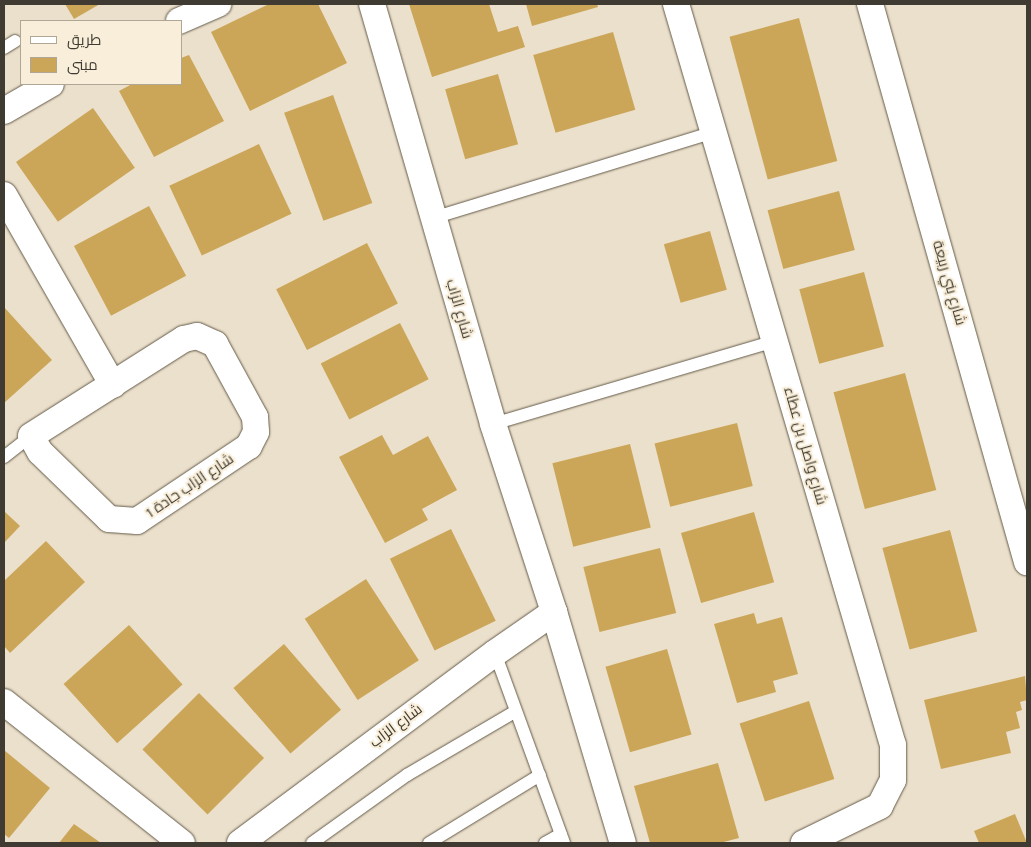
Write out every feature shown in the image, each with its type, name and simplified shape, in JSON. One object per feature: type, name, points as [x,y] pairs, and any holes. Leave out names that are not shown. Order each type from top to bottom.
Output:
[{"type":"street","points":[[181,20],[218,4]]},
{"type":"street","name":"شارع الزاب","points":[[372,4],[493,424],[554,612],[623,843]]},
{"type":"street","name":"شارع واصل بن عطاء","points":[[676,4],[893,745],[894,780],[880,806],[804,843]]},
{"type":"street","name":"شارع بني ربيعة","points":[[870,4],[1027,562]]},
{"type":"street","points":[[4,111],[50,85]]},
{"type":"street","points":[[4,195],[112,385]]},
{"type":"street","name":"شارع الزاب جادة 1","points":[[197,336],[214,344],[255,417],[256,432],[249,446],[137,521],[109,519],[40,452],[30,436],[184,339],[197,336]]},
{"type":"street","name":"شارع الزاب","points":[[240,843],[495,653],[554,612]]},
{"type":"street","points":[[4,702],[182,843]]},
{"type":"lane","points":[[433,218],[714,132]]},
{"type":"lane","points":[[493,424],[775,341]]},
{"type":"lane","points":[[4,457],[30,436]]},
{"type":"lane","points":[[495,653],[563,839],[545,843]]},
{"type":"lane","points":[[312,843],[407,775],[516,711]]},
{"type":"lane","points":[[429,843],[540,775]]},
{"type":"building","points":[[65,4],[100,4],[74,19]]},
{"type":"building","points":[[269,4],[318,4],[347,63],[250,111],[211,32]]},
{"type":"building","points":[[409,4],[489,4],[498,32],[518,26],[525,47],[432,77]]},
{"type":"building","points":[[526,4],[597,4],[598,7],[532,26]]},
{"type":"building","points":[[799,18],[837,161],[768,180],[729,37]]},
{"type":"building","points":[[613,32],[635,110],[556,133],[533,55]]},
{"type":"building","points":[[189,55],[224,121],[154,157],[119,91],[130,85],[182,85],[182,58]]},
{"type":"building","points":[[498,74],[518,144],[465,159],[445,89]]},
{"type":"building","points":[[333,95],[372,203],[323,221],[284,113]]},
{"type":"building","points":[[93,108],[135,168],[58,222],[16,162]]},
{"type":"building","points":[[259,144],[292,214],[202,256],[169,186]]},
{"type":"building","points":[[839,191],[855,250],[783,269],[768,210]]},
{"type":"building","points":[[149,206],[186,276],[111,316],[74,246]]},
{"type":"building","points":[[710,231],[727,290],[681,303],[664,244]]},
{"type":"building","points":[[367,243],[398,304],[307,350],[276,289]]},
{"type":"building","points":[[864,272],[884,346],[819,364],[799,289]]},
{"type":"building","points":[[4,307],[52,360],[4,403]]},
{"type":"building","points":[[400,323],[429,379],[349,420],[321,363]]},
{"type":"building","points":[[905,373],[936,490],[865,509],[834,392]]},
{"type":"building","points":[[737,423],[753,486],[670,507],[655,444]]},
{"type":"building","points":[[382,435],[393,455],[428,436],[457,490],[422,509],[428,520],[385,543],[339,457]]},
{"type":"building","points":[[630,444],[651,527],[573,547],[552,463]]},
{"type":"building","points":[[4,511],[20,526],[4,543]]},
{"type":"building","points":[[754,512],[774,582],[701,603],[681,533]]},
{"type":"building","points":[[451,529],[496,621],[435,650],[390,559]]},
{"type":"building","points":[[950,530],[977,631],[910,650],[882,548]]},
{"type":"building","points":[[46,541],[85,582],[10,653],[4,646],[4,581]]},
{"type":"building","points":[[660,548],[676,613],[600,632],[583,567]]},
{"type":"building","points":[[366,579],[419,660],[358,700],[305,619]]},
{"type":"building","points":[[754,613],[757,624],[782,617],[798,674],[773,681],[776,692],[737,703],[714,624]]},
{"type":"building","points":[[129,625],[183,684],[117,743],[64,684]]},
{"type":"building","points":[[284,644],[341,710],[291,754],[233,688]]},
{"type":"building","points":[[667,649],[692,735],[630,752],[605,667]]},
{"type":"building","points":[[1025,676],[1027,700],[1020,702],[1022,710],[1016,712],[1020,728],[1006,732],[1011,753],[941,769],[924,700]]},
{"type":"building","points":[[199,693],[264,758],[207,815],[142,750]]},
{"type":"building","points":[[809,701],[834,779],[765,802],[740,724]]},
{"type":"building","points":[[4,750],[50,788],[9,838],[4,834]]},
{"type":"building","points":[[718,763],[739,838],[720,843],[650,843],[634,786]]},
{"type":"building","points":[[1015,814],[1027,843],[979,843],[974,831]]},
{"type":"building","points":[[74,824],[101,843],[59,843]]}]
